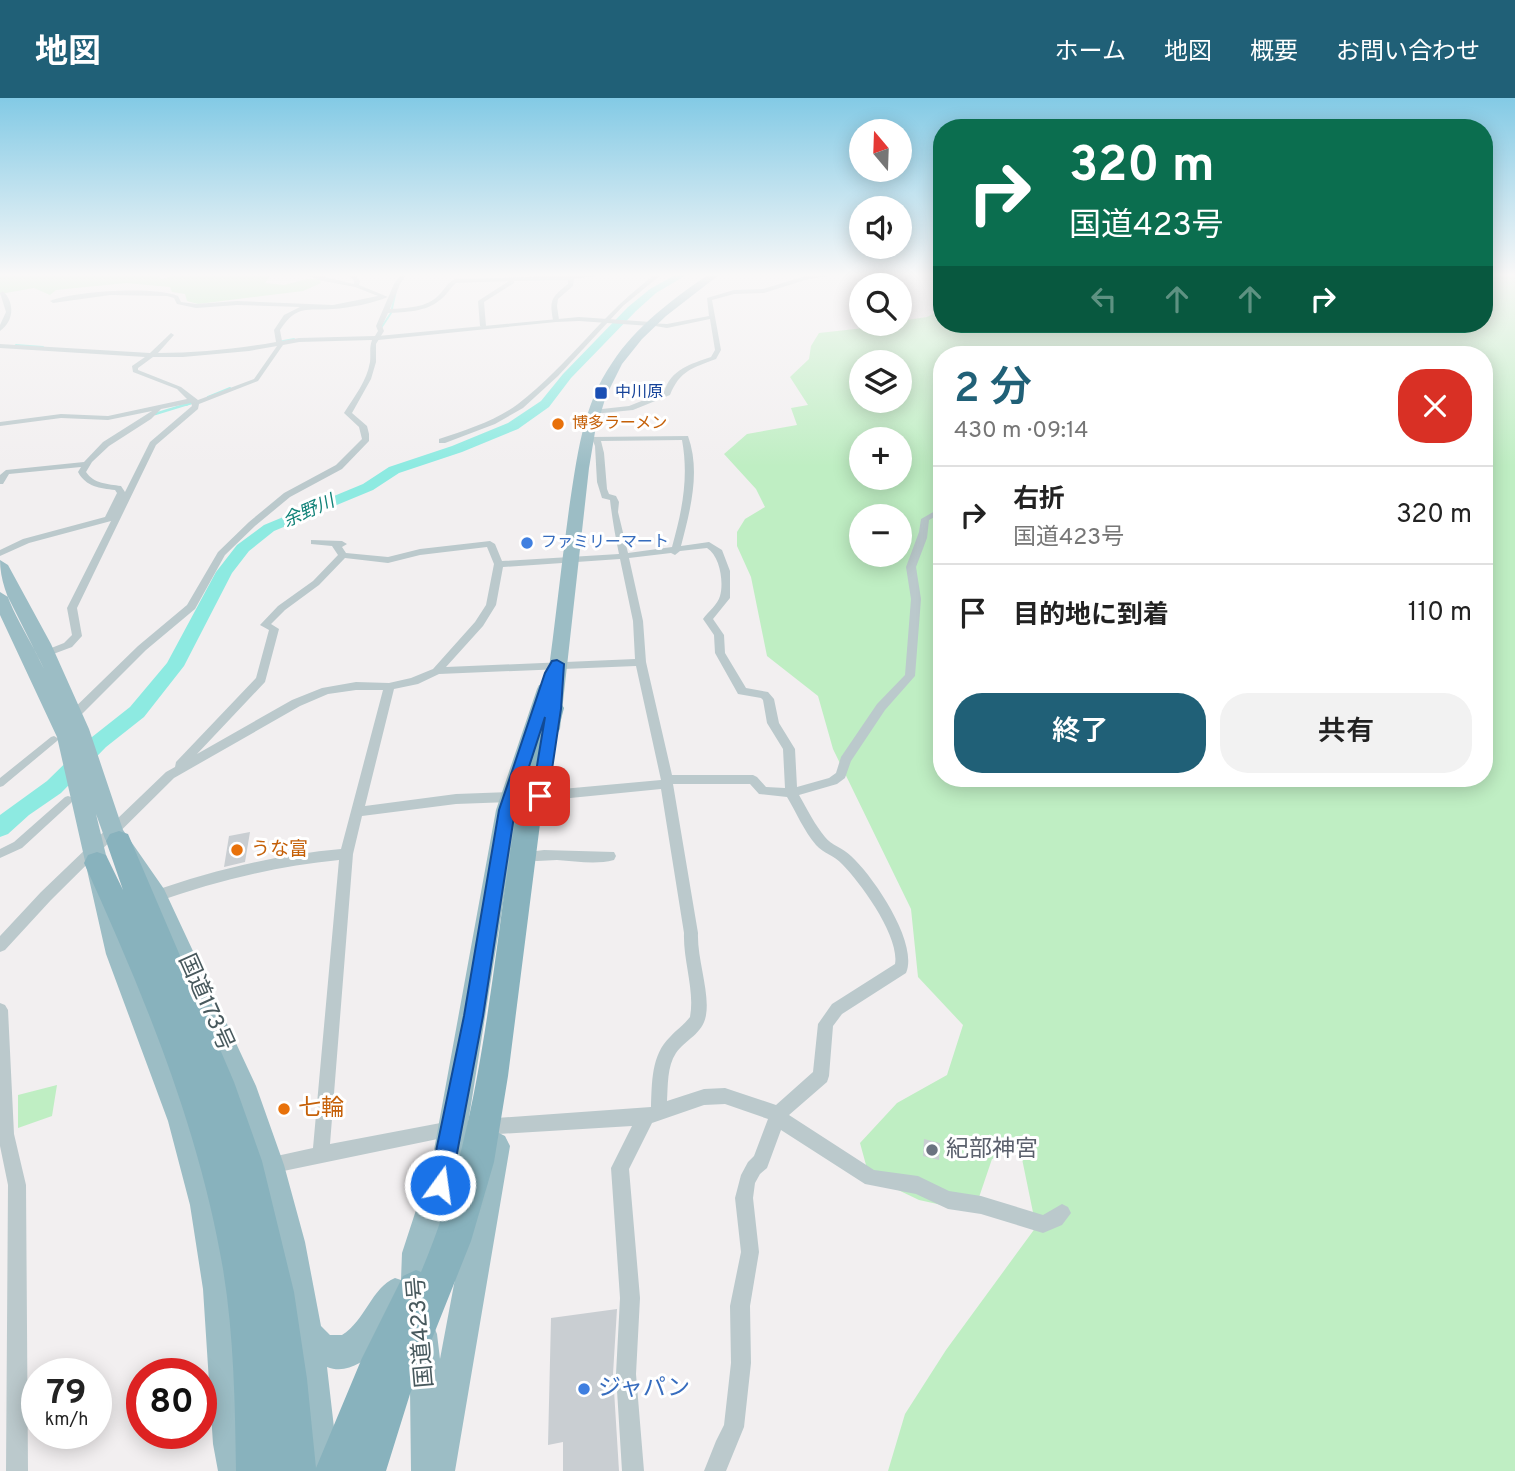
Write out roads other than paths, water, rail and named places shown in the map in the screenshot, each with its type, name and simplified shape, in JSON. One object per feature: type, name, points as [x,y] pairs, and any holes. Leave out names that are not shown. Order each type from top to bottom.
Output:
[{"type":"highway","name":"国道423号","points":[[437,1471],[499,1126],[553,709],[569,561],[591,439],[593,412],[616,364],[636,338]]},
{"type":"highway","name":"国道173号","points":[[0,565],[67,729],[80,786],[106,847],[118,954],[182,1121],[205,1206],[219,1289],[231,1444],[236,1471]]},
{"type":"highway","name":"国道173号","points":[[0,597],[38,657]]},
{"type":"highway","name":"国道423号","points":[[427,1471],[427,1389],[415,1283],[424,1231],[447,1161],[511,797],[557,664]]},
{"type":"highway","points":[[336,1471],[376,1372],[431,1259],[449,1210],[470,1120],[536,769],[553,709]]},
{"type":"highway","points":[[365,1471],[390,1394],[439,1278],[466,1202],[486,1119],[519,810],[533,746],[531,734]]},
{"type":"highway","name":"国道173号","points":[[106,847],[156,897],[242,1086],[269,1165],[289,1242],[306,1335],[321,1471]]},
{"type":"highway","points":[[106,847],[135,944],[231,1117],[266,1235],[287,1365],[295,1471]]},
{"type":"highway","points":[[186,1035],[206,1127],[238,1247],[247,1314],[257,1471]]},
{"type":"highway","points":[[306,1335],[316,1348],[326,1353],[352,1348],[364,1340],[387,1310],[424,1231]]},
{"type":"street","points":[[168,338],[152,355],[134,368],[135,371],[179,388],[195,401]]},
{"type":"street","points":[[0,424],[61,416],[108,418],[195,401],[256,380],[280,343],[279,338]]},
{"type":"street","points":[[0,346],[152,355],[204,354],[280,343],[376,338]]},
{"type":"street","points":[[0,783],[67,729],[142,648],[191,607],[221,554],[252,524],[287,495],[339,467],[350,458],[366,439],[366,429],[358,419],[348,413],[368,379],[373,362],[373,344],[377,338]]},
{"type":"street","points":[[442,441],[487,424],[519,406],[588,338]]},
{"type":"street","points":[[593,412],[630,408],[667,393],[670,384],[684,369],[714,358],[718,350],[716,338]]},
{"type":"street","points":[[38,657],[68,645],[77,636],[72,608],[126,493],[153,444],[195,407],[195,401]]},
{"type":"street","points":[[126,493],[118,488],[94,484],[84,478],[82,472],[86,464],[110,439],[158,410]]},
{"type":"street","points":[[633,1471],[625,1374],[630,1298],[620,1168],[652,1114],[664,1055],[693,1028],[699,1016],[689,948],[691,933],[667,781],[641,662],[638,621],[614,512],[615,502],[613,498],[605,496],[602,489],[603,464],[591,439],[685,438],[690,459],[691,489],[675,552]]},
{"type":"street","points":[[0,482],[6,472],[86,464]]},
{"type":"street","points":[[0,553],[26,541],[108,519],[126,493]]},
{"type":"street","points":[[540,796],[667,781],[738,778],[753,780],[764,791],[791,793],[833,781],[841,775],[845,760],[881,707],[910,676],[915,604],[918,596],[911,567],[924,534],[925,519],[933,514]]},
{"type":"street","points":[[314,542],[388,560],[420,552],[490,544],[499,564],[491,606],[479,624],[437,671]]},
{"type":"street","points":[[499,564],[675,552],[709,545],[717,550],[727,585],[725,598],[708,619],[719,635],[720,653],[742,691],[764,695],[768,699],[773,723],[789,749],[791,793],[821,842],[845,858],[861,876],[895,929],[903,959],[901,968],[837,1009],[826,1024],[821,1076],[778,1115],[761,1162],[747,1181],[744,1198],[750,1252],[740,1307],[740,1376],[734,1427],[715,1471]]},
{"type":"street","points":[[0,946],[46,896],[106,847],[261,679],[274,629],[265,625],[271,616],[280,612],[300,592],[315,584],[340,548]]},
{"type":"street","points":[[170,775],[296,703],[316,695],[356,686],[388,687],[414,681],[437,671],[641,662]]},
{"type":"street","points":[[321,1155],[346,854],[388,687]]},
{"type":"street","points":[[0,854],[18,845],[80,786]]},
{"type":"street","points":[[356,812],[456,799],[511,797]]},
{"type":"street","points":[[533,856],[555,853],[594,859],[609,856]]},
{"type":"street","points":[[156,897],[248,868],[302,857],[346,854]]},
{"type":"street","points":[[0,1010],[6,1135],[17,1185],[16,1471]]},
{"type":"street","points":[[269,1165],[452,1129],[652,1114],[704,1097],[725,1096],[778,1115],[785,1123],[871,1178],[918,1185],[948,1200],[981,1205],[1043,1224],[1056,1219],[1062,1213]]},
{"type":"waterway","name":"余野川","points":[[0,828],[21,809],[54,787],[99,742],[137,712],[175,666],[224,572],[243,548],[269,528],[368,487],[394,470],[457,449],[513,426],[545,404],[567,376],[604,338]]},
{"type":"waterway","points":[[278,342],[294,339]]},
{"type":"waterway","points":[[16,345],[43,347]]},
{"type":"waterway","points":[[208,397],[230,388]]},
{"type":"waterway","points":[[155,414],[191,403],[186,405]]},
{"type":"place","name":"中川原","points":[[601,393]]},
{"type":"place","name":"博多ラーメン","points":[[558,424]]},
{"type":"place","name":"ファミリーマート","points":[[527,543]]},
{"type":"place","name":"うな富","points":[[237,850]]},
{"type":"place","name":"七輪","points":[[284,1109]]},
{"type":"place","name":"紀部神宮","points":[[932,1150]]},
{"type":"place","name":"ジャパン","points":[[584,1389]]}]
